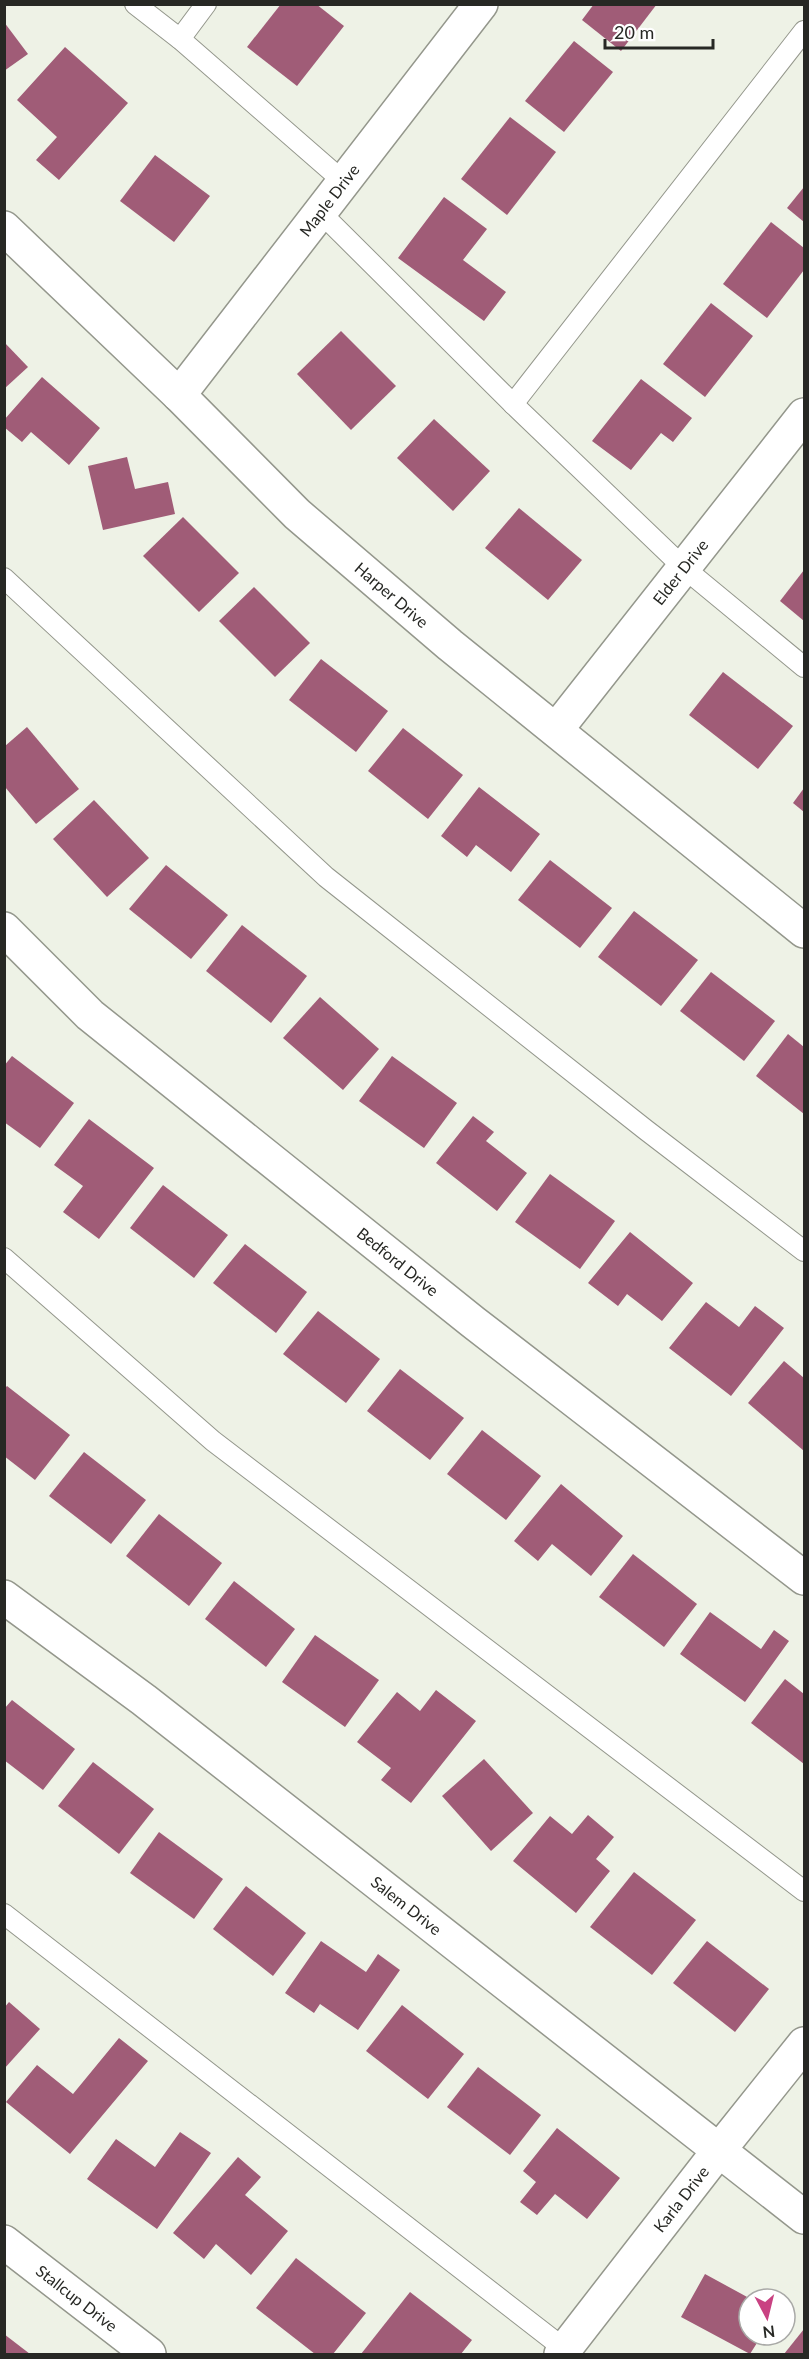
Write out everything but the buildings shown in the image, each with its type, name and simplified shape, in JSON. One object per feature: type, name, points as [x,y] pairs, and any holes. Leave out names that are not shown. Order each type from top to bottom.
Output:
[{"type":"street","name":"Maple Drive","points":[[179,395],[481,4]]},
{"type":"street","name":"Harper Drive","points":[[4,228],[179,395],[297,514],[450,645],[804,931]]},
{"type":"street","name":"Elder Drive","points":[[556,730],[804,415]]},
{"type":"street","name":"Bedford Drive","points":[[4,929],[90,1015],[473,1322],[804,1578]]},
{"type":"street","name":"Salem Drive","points":[[4,1597],[144,1700],[804,2217]]},
{"type":"street","name":"Karla Drive","points":[[566,2353],[720,2149],[804,2044]]},
{"type":"street","name":"Stallcup Drive","points":[[4,2242],[149,2355]]},
{"type":"lane","points":[[135,4],[180,39],[344,182]]},
{"type":"lane","points":[[180,39],[206,4]]},
{"type":"lane","points":[[513,404],[804,30]]},
{"type":"lane","points":[[320,212],[513,404],[684,568],[804,667]]},
{"type":"lane","points":[[4,578],[326,878],[646,1130],[804,1251]]},
{"type":"lane","points":[[4,1258],[213,1441],[804,1891]]},
{"type":"lane","points":[[4,1914],[566,2353]]}]
